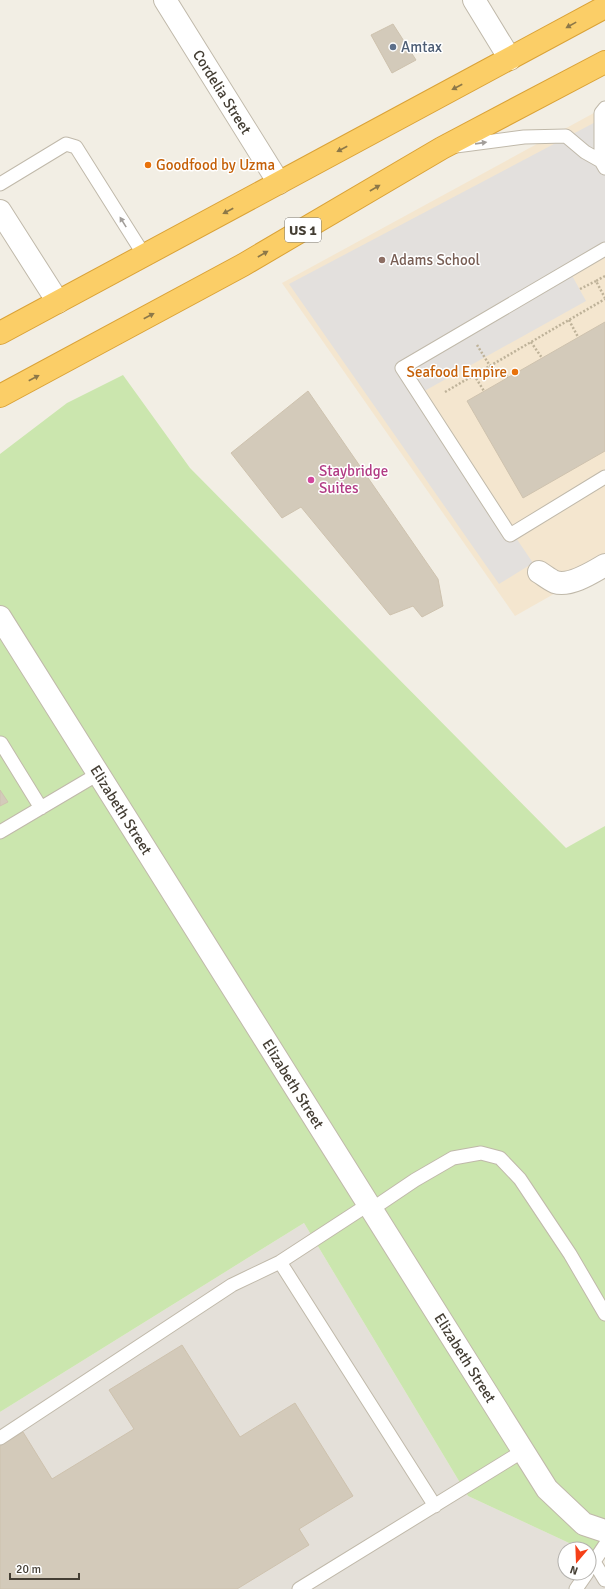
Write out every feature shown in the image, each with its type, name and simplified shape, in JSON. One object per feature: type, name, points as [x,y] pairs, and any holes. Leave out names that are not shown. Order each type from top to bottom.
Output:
[{"type":"highway","points":[[0,333],[510,59],[605,6]]},
{"type":"highway","name":"US 1","points":[[0,396],[243,265],[442,148],[605,62]]},
{"type":"street","name":"Cordelia Street","points":[[165,0],[279,183]]},
{"type":"street","points":[[474,0],[510,59]]},
{"type":"street","points":[[0,211],[58,302]]},
{"type":"street","points":[[540,572],[556,582],[571,582],[605,565]]},
{"type":"street","name":"Elizabeth Street","points":[[0,617],[547,1489],[584,1524],[605,1531]]},
{"type":"lane","points":[[603,165],[601,113],[605,108]]},
{"type":"lane","points":[[442,148],[524,137],[566,136],[603,165]]},
{"type":"lane","points":[[0,184],[66,144],[76,147],[144,255]]},
{"type":"lane","points":[[605,249],[402,368],[510,535],[605,477]]},
{"type":"lane","points":[[1,743],[41,808]]},
{"type":"lane","points":[[0,832],[98,774]]},
{"type":"lane","points":[[0,1438],[232,1285],[280,1262],[454,1158],[481,1153],[500,1158],[520,1178],[570,1254],[605,1314]]},
{"type":"lane","points":[[280,1262],[434,1506]]},
{"type":"lane","points":[[299,1589],[523,1451]]},
{"type":"lane","points":[[597,1557],[605,1545]]},
{"type":"lane","points":[[597,1574],[605,1580]]},
{"type":"path","points":[[580,290],[605,276]]},
{"type":"path","points":[[445,392],[605,299],[596,281]]},
{"type":"path","points":[[568,320],[578,337]]},
{"type":"path","points":[[468,329],[490,366],[508,377]]},
{"type":"path","points":[[531,342],[542,358]]},
{"type":"path","points":[[474,375],[484,391]]},
{"type":"shaded area","points":[[605,107],[605,565],[515,616],[282,283]]},
{"type":"shaded area","points":[[605,117],[605,249],[569,270],[586,301],[419,394],[533,563],[499,584],[289,284]]},
{"type":"shaded area","points":[[304,1223],[468,1496],[565,1541],[557,1541],[557,1581],[597,1581],[597,1572],[605,1589],[0,1589],[0,1412]]},
{"type":"green space","points":[[123,375],[190,468],[566,848],[605,826],[605,1558],[597,1555],[597,1541],[565,1541],[468,1496],[304,1223],[0,1412],[0,454],[67,403]]},
{"type":"building","name":"Amtax","points":[[393,24],[416,60],[392,73],[371,35]]},
{"type":"building","points":[[605,322],[605,451],[523,498],[467,401]]},
{"type":"building","name":"Staybridge Suites","points":[[308,391],[438,579],[443,606],[422,617],[413,606],[390,615],[301,507],[282,518],[231,453]]},
{"type":"building","points":[[0,790],[8,802],[0,806]]},
{"type":"building","points":[[182,1345],[240,1437],[295,1403],[353,1496],[299,1529],[309,1545],[237,1589],[0,1589],[0,1446],[23,1432],[52,1479],[134,1429],[109,1390]]},
{"type":"place","name":"Amtax","points":[[393,47]]},
{"type":"place","name":"Goodfood by Uzma","points":[[148,165]]},
{"type":"place","name":"Adams School","points":[[382,260]]},
{"type":"place","name":"Seafood Empire","points":[[515,372]]},
{"type":"place","name":"Staybridge Suites","points":[[311,480]]}]
